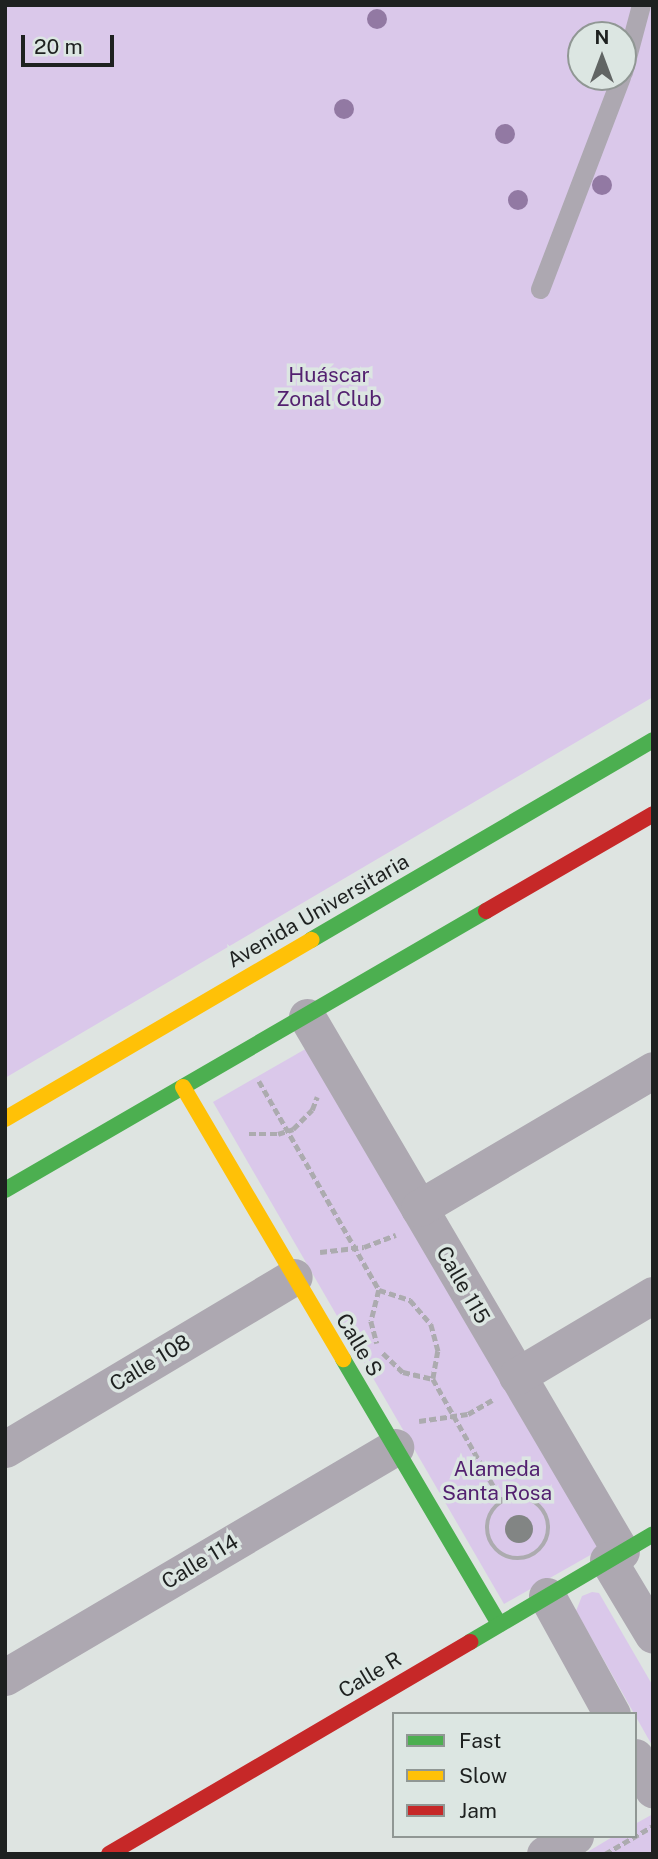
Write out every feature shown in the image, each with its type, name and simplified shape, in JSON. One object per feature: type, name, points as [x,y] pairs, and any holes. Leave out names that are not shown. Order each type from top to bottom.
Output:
[{"type":"street","name":"Avenida Universitaria","points":[[5,1119],[653,740]]},
{"type":"street","points":[[5,1190],[653,814]]},
{"type":"street","name":"Calle 115","points":[[307,1017],[517,1376],[614,1556],[653,1636]]},
{"type":"street","points":[[419,1208],[653,1070]]},
{"type":"street","name":"Calle S","points":[[183,1087],[499,1624]]},
{"type":"street","name":"Calle 108","points":[[5,1448],[294,1277]]},
{"type":"street","points":[[517,1376],[653,1295]]},
{"type":"street","name":"Calle 114","points":[[5,1677],[395,1447]]},
{"type":"street","name":"Calle R","points":[[109,1854],[653,1534]]},
{"type":"street","points":[[547,1596],[611,1712]]},
{"type":"street","points":[[637,1761],[653,1790],[637,1800]]},
{"type":"street","points":[[545,1854],[572,1838]]},
{"type":"lane","points":[[540,289],[616,91]]},
{"type":"path","points":[[249,1086],[269,1074]]},
{"type":"path","points":[[258,1080],[379,1290],[410,1300],[431,1324],[439,1352],[433,1379],[502,1501]]},
{"type":"path","points":[[242,1130],[264,1136],[286,1131],[312,1110],[319,1084]]},
{"type":"path","points":[[294,1277],[321,1252],[395,1236],[419,1208]]},
{"type":"path","points":[[379,1290],[371,1321],[380,1350],[403,1371],[433,1379]]},
{"type":"path","points":[[395,1447],[422,1419],[456,1417],[480,1409],[517,1376]]},
{"type":"path","points":[[531,1500],[545,1513],[549,1533],[532,1556],[501,1555],[488,1538],[488,1517],[502,1501],[531,1500]]},
{"type":"path","points":[[637,1835],[653,1826]]},
{"type":"path","points":[[605,1854],[632,1838]]},
{"type":"green space","name":"Huáscar Zonal Club","points":[[5,5],[653,5],[653,697],[5,1078]]},
{"type":"green space","name":"Alameda Santa Rosa","points":[[309,1047],[601,1549],[504,1604],[213,1102]]},
{"type":"green space","points":[[592,1592],[599,1593],[653,1686],[653,1747],[637,1719],[637,1712],[633,1712],[576,1611],[582,1596]]},
{"type":"green space","points":[[653,1814],[653,1854],[584,1854],[611,1838],[637,1838],[637,1823]]},
{"type":"building","points":[[519,1515],[529,1519],[533,1529],[529,1539],[519,1543],[509,1539],[505,1529],[509,1519]]},
{"type":"traffic: fast","points":[[311,940],[653,740]]},
{"type":"traffic: fast","points":[[5,1190],[486,911]]},
{"type":"traffic: fast","points":[[343,1359],[499,1624]]},
{"type":"traffic: fast","points":[[470,1642],[653,1534]]},
{"type":"traffic: slow","points":[[5,1119],[311,940]]},
{"type":"traffic: slow","points":[[183,1087],[343,1359]]},
{"type":"traffic: jam","points":[[486,911],[653,814]]},
{"type":"traffic: jam","points":[[109,1854],[470,1642]]}]
